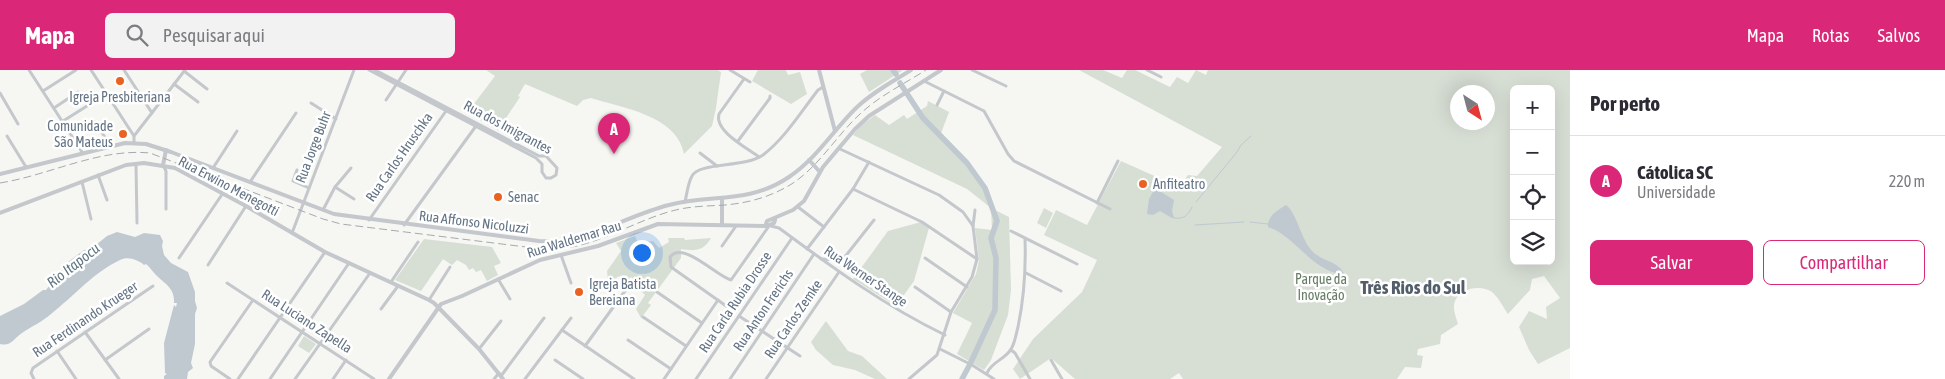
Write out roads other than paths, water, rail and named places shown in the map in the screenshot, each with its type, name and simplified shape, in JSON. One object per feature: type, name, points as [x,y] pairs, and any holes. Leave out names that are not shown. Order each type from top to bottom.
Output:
[{"type":"street","points":[[43,91],[76,70]]},
{"type":"street","points":[[92,70],[134,136],[134,143]]},
{"type":"street","points":[[124,70],[152,113]]},
{"type":"street","name":"Rua Jorge Buhr","points":[[292,233],[354,70]]},
{"type":"street","name":"Rua dos Imigrantes","points":[[369,70],[397,83]]},
{"type":"street","name":"Rua dos Imigrantes","points":[[375,70],[428,100],[447,109],[538,156],[546,156],[557,168],[556,175],[546,178],[543,174],[542,164],[538,160],[447,109]]},
{"type":"street","points":[[386,100],[406,70]]},
{"type":"street","points":[[730,70],[750,82]]},
{"type":"street","points":[[819,70],[835,131]]},
{"type":"street","name":"Rua Affonso Nicoluzzi","points":[[0,174],[82,152],[134,143],[166,150],[340,216],[539,241],[563,241],[590,234],[657,208],[684,202],[722,199],[754,193],[772,186],[790,177],[809,160],[863,101],[911,70]]},
{"type":"street","name":"Rua Waldemar Rau","points":[[438,307],[440,304],[540,260],[598,246],[658,224],[755,225],[770,223],[798,206],[808,196],[820,172],[864,121],[908,90],[941,70]]},
{"type":"street","points":[[972,70],[1006,86]]},
{"type":"street","points":[[1147,70],[1153,71],[1161,77]]},
{"type":"street","points":[[32,71],[82,152]]},
{"type":"street","points":[[134,136],[184,71],[207,89]]},
{"type":"street","points":[[744,79],[719,114],[718,121],[720,127],[726,133],[760,157]]},
{"type":"street","points":[[924,81],[984,111],[1008,154],[1014,161],[1110,209]]},
{"type":"street","points":[[174,84],[198,102]]},
{"type":"street","points":[[684,202],[693,173],[699,169],[736,165],[760,157],[778,140],[818,90],[823,87]]},
{"type":"street","points":[[937,105],[944,90]]},
{"type":"street","points":[[54,108],[78,92]]},
{"type":"street","points":[[0,93],[18,124]]},
{"type":"street","points":[[738,141],[770,96]]},
{"type":"street","points":[[311,103],[336,119]]},
{"type":"street","points":[[52,128],[87,106]]},
{"type":"street","name":"Rua Carlos Hruschka","points":[[369,220],[447,109]]},
{"type":"street","points":[[250,182],[296,114]]},
{"type":"street","points":[[94,121],[110,146]]},
{"type":"street","points":[[404,225],[476,126]]},
{"type":"street","points":[[213,168],[237,131]]},
{"type":"street","points":[[7,136],[26,167]]},
{"type":"street","points":[[840,148],[951,203],[966,215],[973,226]]},
{"type":"street","points":[[166,150],[164,165],[166,171],[166,209]]},
{"type":"street","points":[[700,153],[717,166]]},
{"type":"street","points":[[809,160],[820,172]]},
{"type":"street","points":[[1097,203],[1118,161]]},
{"type":"street","points":[[807,249],[853,189],[869,162]]},
{"type":"street","points":[[136,163],[137,223]]},
{"type":"street","name":"Rua Erwino Menegotti","points":[[0,213],[98,175],[136,163],[164,165],[183,172],[223,193],[324,252],[429,300],[479,349],[501,376]]},
{"type":"street","points":[[323,210],[335,187],[351,168]]},
{"type":"street","points":[[297,170],[292,181],[309,188]]},
{"type":"street","points":[[98,175],[107,200]]},
{"type":"street","points":[[684,202],[689,180]]},
{"type":"street","points":[[82,182],[90,219]]},
{"type":"street","points":[[335,187],[354,199]]},
{"type":"street","points":[[853,189],[922,222],[977,259]]},
{"type":"street","points":[[179,258],[223,193]]},
{"type":"street","points":[[722,199],[722,224]]},
{"type":"street","points":[[208,265],[246,206]]},
{"type":"street","points":[[798,206],[824,227]]},
{"type":"street","points":[[908,379],[932,361],[940,349],[952,312],[972,277],[977,259],[973,226],[974,210]]},
{"type":"street","points":[[821,259],[843,259],[874,220]]},
{"type":"street","points":[[728,308],[671,267],[669,260],[672,254],[676,252],[684,253],[731,280],[770,223]]},
{"type":"street","name":"Rua Werner Stange","points":[[770,223],[885,304],[912,320],[945,335]]},
{"type":"street","points":[[722,246],[737,224]]},
{"type":"street","points":[[1011,232],[1077,264]]},
{"type":"street","name":"Rua Carla Rubia Drosse","points":[[696,379],[792,238]]},
{"type":"street","points":[[986,373],[993,363],[1011,350],[1014,342],[1021,312],[1026,273],[1025,239]]},
{"type":"street","points":[[391,282],[418,242]]},
{"type":"street","points":[[238,379],[324,252]]},
{"type":"street","name":"Rua Anton Frerichs","points":[[730,379],[814,254]]},
{"type":"street","points":[[561,255],[571,283]]},
{"type":"street","points":[[925,258],[966,287]]},
{"type":"street","points":[[270,379],[349,264]]},
{"type":"street","points":[[429,300],[450,267]]},
{"type":"street","name":"Rua Carlos Zemke","points":[[766,379],[839,272]]},
{"type":"street","points":[[295,379],[370,273]]},
{"type":"street","points":[[1026,273],[1061,291]]},
{"type":"street","points":[[498,279],[510,298]]},
{"type":"street","points":[[585,346],[633,280]]},
{"type":"street","name":"Rua Luciano Zapella","points":[[227,283],[303,331],[368,377],[374,379]]},
{"type":"street","name":"Rua Ferdinando Krueger","points":[[34,379],[31,372],[33,368],[153,286]]},
{"type":"street","points":[[381,309],[398,286]]},
{"type":"street","points":[[915,287],[952,312]]},
{"type":"street","points":[[657,292],[702,323]]},
{"type":"street","points":[[230,379],[210,363],[253,300]]},
{"type":"street","points":[[664,379],[718,300]]},
{"type":"street","points":[[389,379],[438,307]]},
{"type":"street","points":[[643,316],[686,346]]},
{"type":"street","points":[[739,316],[800,356]]},
{"type":"street","points":[[494,379],[501,376],[544,318]]},
{"type":"street","points":[[525,379],[572,318]]},
{"type":"street","points":[[479,349],[501,320]]},
{"type":"street","points":[[105,360],[150,329]]},
{"type":"street","points":[[562,330],[634,379]]},
{"type":"street","points":[[85,332],[118,379]]},
{"type":"street","points":[[628,340],[670,369]]},
{"type":"street","points":[[940,349],[994,379]]},
{"type":"street","points":[[1011,350],[1015,353],[1030,379]]},
{"type":"street","points":[[57,352],[76,379]]},
{"type":"street","points":[[333,379],[346,360]]},
{"type":"street","points":[[556,360],[583,379]]},
{"type":"street","points":[[1051,360],[1062,379]]},
{"type":"water","points":[[1154,190],[1158,190],[1174,200],[1172,211],[1174,218],[1160,211],[1153,215],[1147,214],[1149,199]]},
{"type":"water","points":[[1286,205],[1293,214],[1305,241],[1313,252],[1337,265],[1344,272],[1346,278],[1343,279],[1340,274],[1323,268],[1289,239],[1268,227],[1271,217]]},
{"type":"water","name":"Rio Itapocu","points":[[117,232],[135,237],[144,233],[160,235],[163,241],[164,255],[171,263],[188,272],[195,292],[197,308],[195,314],[195,344],[191,363],[193,368],[188,372],[187,379],[164,379],[164,376],[167,374],[165,373],[164,343],[174,305],[176,307],[177,303],[174,303],[173,294],[169,287],[146,264],[144,265],[136,260],[123,259],[101,271],[44,319],[10,343],[0,344],[0,316],[46,290],[68,262],[84,250],[91,249],[107,236]]},
{"type":"waterway","points":[[893,70],[896,74]]},
{"type":"waterway","points":[[900,83],[923,118],[967,163],[985,188],[997,221],[991,238],[996,258],[995,310],[971,362]]},
{"type":"waterway","points":[[1196,202],[1241,145],[1251,136]]},
{"type":"waterway","points":[[1174,218],[1185,216],[1192,207]]},
{"type":"waterway","points":[[1195,225],[1244,222]]},
{"type":"waterway","points":[[1250,222],[1268,224]]},
{"type":"waterway","points":[[962,379],[969,366]]},
{"type":"railway","points":[[0,183],[112,154],[150,153],[323,219],[341,224],[542,249],[560,249],[595,241],[646,220],[680,209],[742,203],[759,199],[782,189],[810,170],[851,123],[867,108],[926,70]]},
{"type":"place","name":"Igreja Presbiteriana","points":[[120,81]]},
{"type":"place","name":"Comunidade São Mateus","points":[[123,134]]},
{"type":"place","name":"Cátolica SC","points":[[614,154]]},
{"type":"place","name":"Anfiteatro","points":[[1143,184]]},
{"type":"place","name":"Senac","points":[[498,197]]},
{"type":"place","name":"Igreja Batista Bereiana","points":[[579,292]]},
{"type":"district","name":"Três Rios do Sul","points":[[1413,287]]},
{"type":"park label","name":"Parque da Inovação","points":[[1321,287]]}]
